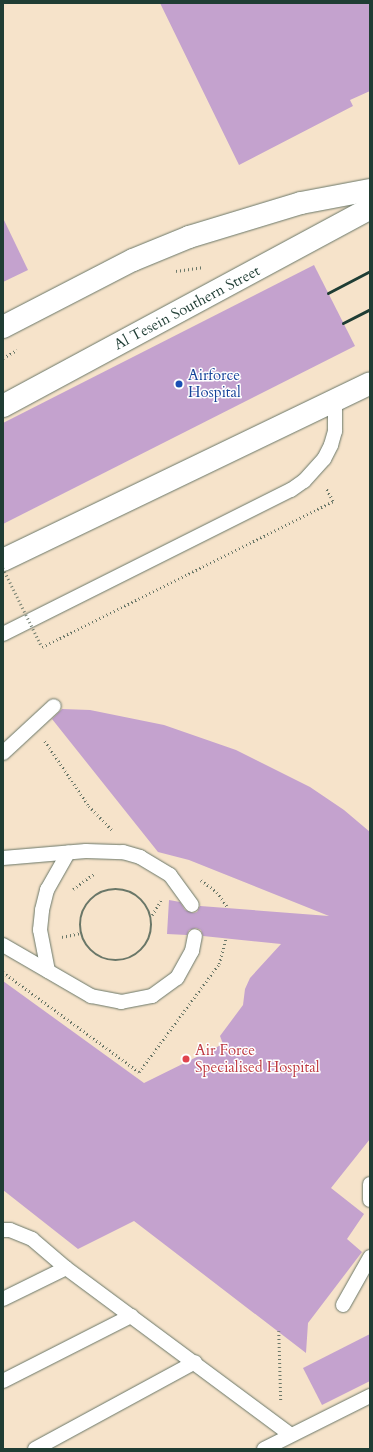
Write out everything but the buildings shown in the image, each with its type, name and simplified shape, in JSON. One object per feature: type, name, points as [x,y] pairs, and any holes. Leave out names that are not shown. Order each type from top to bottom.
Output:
[{"type":"main road","points":[[3,327],[133,260],[189,237],[301,203],[370,190]]},
{"type":"main road","name":"Al Tesein Southern Street","points":[[3,406],[370,208]]},
{"type":"main road","points":[[3,560],[370,383]]},
{"type":"lane","points":[[3,634],[291,490],[315,471],[324,459],[335,431],[335,401]]},
{"type":"lane","points":[[3,753],[54,706]]},
{"type":"lane","points":[[3,858],[104,850],[140,857],[170,875],[192,905]]},
{"type":"lane","points":[[48,971],[40,930],[42,910],[47,890],[68,852]]},
{"type":"lane","points":[[3,945],[91,996],[106,1000],[137,1001],[152,996],[177,978],[192,951],[195,936]]},
{"type":"lane","points":[[370,1184],[370,1200]]},
{"type":"lane","points":[[3,1230],[32,1239],[66,1268],[195,1362],[291,1435]]},
{"type":"lane","points":[[343,1306],[370,1257]]},
{"type":"lane","points":[[3,1299],[66,1268]]},
{"type":"lane","points":[[3,1381],[131,1316]]},
{"type":"lane","points":[[35,1449],[195,1362]]},
{"type":"lane","points":[[264,1449],[370,1396]]},
{"type":"path","points":[[3,568],[42,647],[333,501],[315,471]]},
{"type":"path","points":[[34,726],[89,806],[118,834]]},
{"type":"path","points":[[72,891],[90,875],[101,870]]},
{"type":"path","points":[[198,877],[217,892],[228,908]]},
{"type":"path","points":[[152,916],[148,905],[135,894],[119,888],[108,889],[97,894],[82,911],[81,933],[85,944],[103,958],[125,960],[140,952],[150,938],[152,916],[166,894]]},
{"type":"path","points":[[60,931],[63,944]]},
{"type":"path","points":[[278,1331],[282,1393]]},
{"type":"railway","points":[[328,293],[370,271]]},
{"type":"railway","points":[[343,323],[370,309]]},
{"type":"place","name":"Airforce Hospital","points":[[179,384]]},
{"type":"place","name":"Air Force Specialised Hospital","points":[[186,1059]]}]
